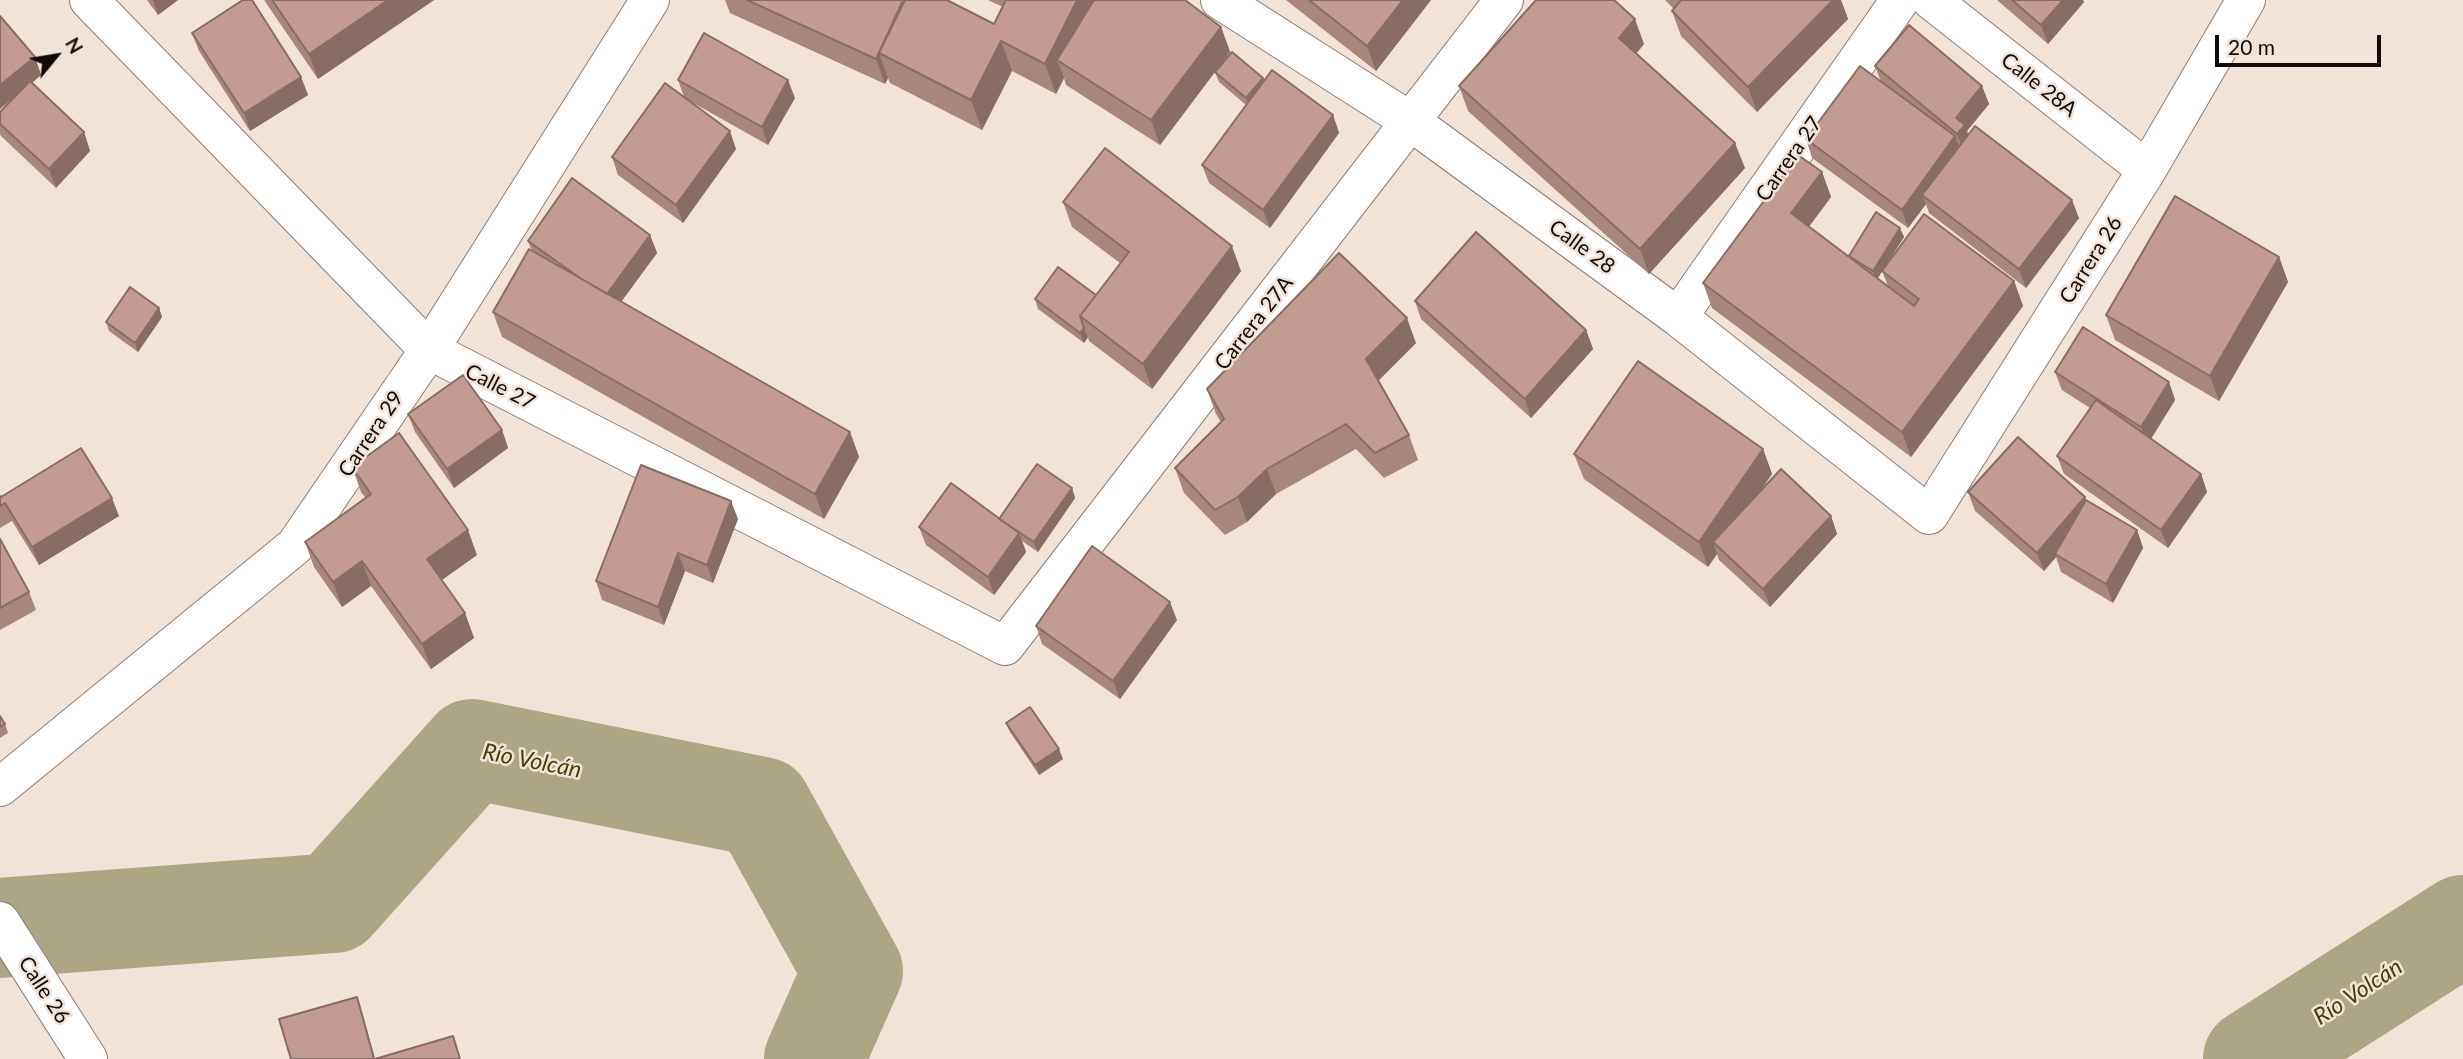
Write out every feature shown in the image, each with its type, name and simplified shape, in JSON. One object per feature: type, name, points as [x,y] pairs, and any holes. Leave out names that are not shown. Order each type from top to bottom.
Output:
[{"type":"street","name":"Calle 27","points":[[89,0],[429,350],[1005,646]]},
{"type":"street","name":"Carrera 29","points":[[0,787],[295,546],[429,350],[650,0]]},
{"type":"street","name":"Calle 28","points":[[1220,0],[1410,121],[1678,317],[1929,515]]},
{"type":"street","name":"Carrera 27A","points":[[1005,646],[1504,0]]},
{"type":"street","name":"Carrera 27","points":[[1678,317],[1900,0]]},
{"type":"street","name":"Calle 28A","points":[[1931,0],[2147,170]]},
{"type":"street","name":"Carrera 26","points":[[1929,515],[2147,170],[2246,0]]},
{"type":"street","name":"Calle 26","points":[[0,921],[79,1045]]},
{"type":"building","points":[[243,0],[252,0],[301,77],[244,113],[192,33]]},
{"type":"building","points":[[272,0],[388,0],[309,54]]},
{"type":"building","points":[[747,0],[903,0],[876,59]]},
{"type":"building","points":[[905,0],[947,0],[994,24],[1006,0],[1077,0],[1045,64],[1001,41],[971,100],[879,53]]},
{"type":"building","points":[[1094,0],[1185,0],[1221,27],[1151,120],[1057,60]]},
{"type":"building","points":[[1309,0],[1403,0],[1367,46]]},
{"type":"building","points":[[1536,0],[1614,0],[1635,19],[1619,38],[1735,143],[1640,249],[1459,86]]},
{"type":"building","points":[[1681,0],[1833,0],[1748,87],[1672,11]]},
{"type":"building","points":[[2012,0],[2063,0],[2041,25]]},
{"type":"building","points":[[0,16],[35,57],[0,85]]},
{"type":"building","points":[[1909,25],[1982,86],[1956,118],[1965,125],[1957,134],[1875,66]]},
{"type":"building","points":[[704,33],[788,80],[762,127],[678,80]]},
{"type":"building","points":[[1232,52],[1263,78],[1246,98],[1215,72]]},
{"type":"building","points":[[1860,66],[1955,136],[1902,210],[1806,139]]},
{"type":"building","points":[[1272,70],[1333,115],[1263,210],[1202,165]]},
{"type":"building","points":[[30,81],[84,132],[49,169],[0,124],[0,112]]},
{"type":"building","points":[[665,83],[730,131],[676,205],[612,157]]},
{"type":"building","points":[[1975,126],[2072,200],[2019,269],[1922,195]]},
{"type":"building","points":[[1105,148],[1232,246],[1143,364],[1080,316],[1129,252],[1063,202]]},
{"type":"building","points":[[1798,155],[1822,172],[1791,213],[1914,306],[1919,299],[1882,271],[1924,214],[2014,281],[1902,432],[1703,283]]},
{"type":"building","points":[[572,178],[650,235],[607,294],[528,241]]},
{"type":"building","points":[[2175,196],[2279,257],[2210,376],[2106,315]]},
{"type":"building","points":[[1876,212],[1900,228],[1873,271],[1849,256]]},
{"type":"building","points":[[1476,232],[1586,330],[1525,399],[1415,301]]},
{"type":"building","points":[[529,249],[850,432],[815,494],[493,312]]},
{"type":"building","points":[[1339,253],[1407,318],[1366,359],[1409,435],[1375,453],[1346,424],[1267,469],[1238,497],[1215,510],[1175,468],[1224,419],[1207,389]]},
{"type":"building","points":[[1058,267],[1096,295],[1080,316],[1084,328],[1080,333],[1035,299]]},
{"type":"building","points":[[130,287],[159,308],[135,343],[106,322]]},
{"type":"building","points":[[2083,327],[2169,382],[2141,427],[2055,372]]},
{"type":"building","points":[[1638,361],[1763,449],[1699,542],[1574,454]]},
{"type":"building","points":[[463,375],[502,430],[447,469],[408,414]]},
{"type":"building","points":[[2096,400],[2201,474],[2161,530],[2057,456]]},
{"type":"building","points":[[399,433],[468,530],[427,559],[465,613],[422,644],[362,561],[333,582],[305,542],[371,494],[352,467]]},
{"type":"building","points":[[2018,437],[2085,497],[2037,553],[1968,492]]},
{"type":"building","points":[[81,448],[112,498],[32,547],[5,503],[0,506],[0,496]]},
{"type":"building","points":[[1037,464],[1072,488],[1034,542],[999,519]]},
{"type":"building","points":[[641,465],[731,501],[707,565],[678,553],[658,607],[596,581]]},
{"type":"building","points":[[1781,469],[1831,516],[1763,589],[1713,542]]},
{"type":"building","points":[[951,483],[1019,533],[988,577],[919,527]]},
{"type":"building","points":[[2086,500],[2137,530],[2106,584],[2055,554]]},
{"type":"building","points":[[0,539],[29,592],[0,608]]},
{"type":"building","points":[[1092,546],[1170,602],[1113,681],[1036,626]]},
{"type":"building","points":[[1030,707],[1059,749],[1035,765],[1006,723]]},
{"type":"building","points":[[357,997],[374,1059],[291,1059],[279,1019]]},
{"type":"building","points":[[453,1036],[460,1059],[375,1059]]},
{"type":"waterway","name":"Río Volcán","points":[[0,928],[334,903],[472,749],[762,807],[853,971],[814,1059]]},
{"type":"waterway","name":"Río Volcán","points":[[2253,1059],[2463,925]]}]
